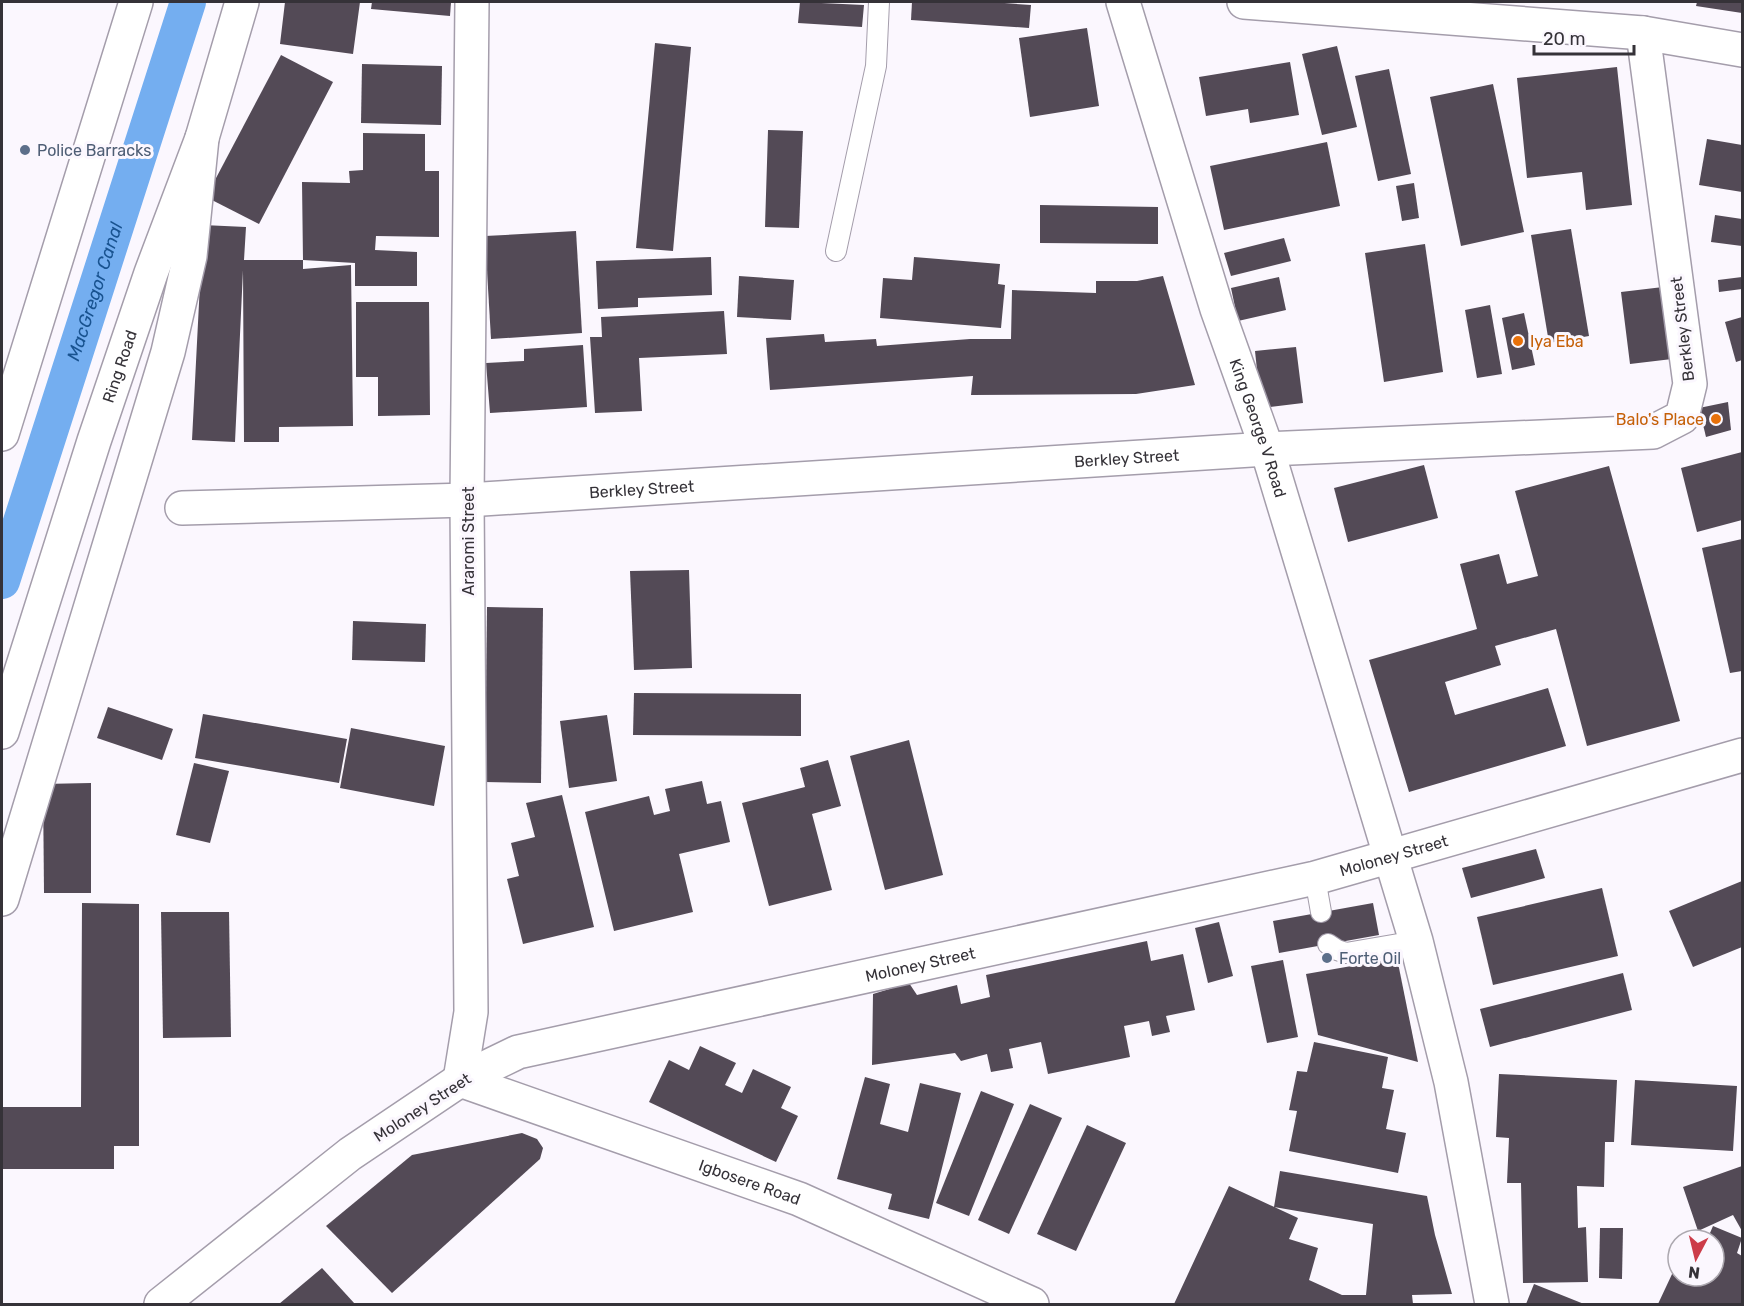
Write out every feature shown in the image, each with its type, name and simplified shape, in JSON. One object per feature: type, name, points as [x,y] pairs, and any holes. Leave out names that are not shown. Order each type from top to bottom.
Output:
[{"type":"main road","points":[[2,434],[136,2]]},
{"type":"main road","name":"Ring Road","points":[[2,732],[94,441],[147,284],[202,138],[242,2]]},
{"type":"main road","name":"Araromi Street","points":[[460,1080],[471,1012],[467,500],[472,2]]},
{"type":"main road","name":"King George V Road","points":[[1123,2],[1217,309],[1267,449],[1416,941],[1451,1082],[1492,1305]]},
{"type":"main road","points":[[1244,2],[1643,33],[1743,50]]},
{"type":"main road","name":"Berkley Street","points":[[182,508],[467,500],[1267,449],[1653,432],[1682,417],[1690,384],[1643,33]]},
{"type":"main road","points":[[2,899],[168,352],[190,256],[202,138]]},
{"type":"main road","name":"Moloney Street","points":[[161,1305],[350,1154],[460,1080],[518,1052],[1315,878],[1743,755]]},
{"type":"main road","name":"Igbosere Road","points":[[460,1080],[799,1199],[1016,1302]]},
{"type":"lane","points":[[836,251],[876,66],[879,2]]},
{"type":"lane","points":[[1315,878],[1321,912]]},
{"type":"lane","points":[[1329,944],[1337,950],[1346,952],[1416,941]]},
{"type":"building","points":[[285,2],[360,2],[353,54],[280,44]]},
{"type":"building","points":[[372,2],[451,2],[450,16],[371,9]]},
{"type":"building","points":[[800,2],[864,5],[862,27],[798,23]]},
{"type":"building","points":[[912,2],[991,2],[1031,5],[1029,28],[911,20]]},
{"type":"building","points":[[1697,2],[1742,2],[1742,13],[1696,6]]},
{"type":"building","points":[[1087,28],[1099,106],[1030,117],[1019,38]]},
{"type":"building","points":[[655,43],[691,47],[673,251],[636,248]]},
{"type":"building","points":[[1337,46],[1357,127],[1322,135],[1302,54]]},
{"type":"building","points":[[281,55],[333,82],[259,224],[206,197]]},
{"type":"building","points":[[1290,62],[1299,115],[1250,123],[1248,109],[1206,116],[1199,77]]},
{"type":"building","points":[[362,64],[442,66],[441,125],[361,123]]},
{"type":"building","points":[[1617,67],[1632,205],[1586,210],[1582,172],[1527,178],[1517,78]]},
{"type":"building","points":[[1389,69],[1411,174],[1378,181],[1355,76]]},
{"type":"building","points":[[1493,84],[1524,232],[1461,246],[1430,97]]},
{"type":"building","points":[[768,130],[803,131],[799,228],[765,227]]},
{"type":"building","points":[[363,133],[425,134],[425,171],[439,171],[439,237],[376,236],[375,250],[417,252],[417,286],[355,286],[355,263],[303,260],[302,182],[350,183],[349,171],[363,170]]},
{"type":"building","points":[[1707,139],[1742,145],[1742,192],[1699,185]]},
{"type":"building","points":[[1327,142],[1340,206],[1224,230],[1210,166]]},
{"type":"building","points":[[1414,183],[1419,218],[1402,221],[1396,186]]},
{"type":"building","points":[[1040,205],[1158,207],[1158,244],[1040,243]]},
{"type":"building","points":[[1715,215],[1742,219],[1742,246],[1711,242]]},
{"type":"building","points":[[203,225],[246,227],[244,260],[303,260],[303,269],[351,265],[353,426],[279,427],[279,442],[244,442],[243,270],[235,442],[192,440]]},
{"type":"building","points":[[1571,229],[1589,336],[1549,343],[1531,235]]},
{"type":"building","points":[[576,231],[582,333],[491,339],[485,236]]},
{"type":"building","points":[[1284,238],[1291,261],[1231,276],[1224,253]]},
{"type":"building","points":[[1425,244],[1443,372],[1384,382],[1365,253]]},
{"type":"building","points":[[711,257],[712,295],[638,298],[638,307],[598,309],[596,261]]},
{"type":"building","points":[[914,257],[1000,264],[998,284],[1005,285],[1001,328],[880,318],[883,278],[912,280]]},
{"type":"building","points":[[739,276],[794,280],[791,320],[737,317]]},
{"type":"building","points":[[1163,276],[1195,385],[1136,394],[971,395],[973,376],[770,390],[766,338],[824,334],[825,342],[876,339],[877,346],[970,339],[1011,339],[1012,290],[1096,293],[1096,281],[1137,281]]},
{"type":"building","points":[[1279,277],[1286,310],[1238,321],[1231,288]]},
{"type":"building","points":[[1742,277],[1742,289],[1719,292],[1718,280]]},
{"type":"building","points":[[1663,287],[1672,359],[1630,364],[1621,292]]},
{"type":"building","points":[[356,302],[429,302],[430,415],[378,416],[378,377],[356,377]]},
{"type":"building","points":[[1490,305],[1502,374],[1477,378],[1465,310]]},
{"type":"building","points":[[724,311],[727,354],[639,358],[642,411],[595,413],[590,337],[602,337],[601,317]]},
{"type":"building","name":"Iya Eba","points":[[1524,313],[1535,365],[1512,370],[1502,318]]},
{"type":"building","points":[[1742,317],[1742,360],[1736,362],[1725,322]]},
{"type":"building","points":[[583,345],[587,407],[490,413],[486,363],[524,361],[524,349]]},
{"type":"building","points":[[1296,347],[1303,403],[1261,408],[1255,351]]},
{"type":"building","name":"Balo's Place","points":[[1728,402],[1731,430],[1706,437],[1699,408]]},
{"type":"building","points":[[1742,452],[1742,520],[1697,532],[1681,468]]},
{"type":"building","points":[[1424,465],[1438,518],[1348,542],[1334,488]]},
{"type":"building","points":[[1609,466],[1680,721],[1587,746],[1556,629],[1495,646],[1501,665],[1445,682],[1455,715],[1548,688],[1566,746],[1409,792],[1369,660],[1477,629],[1460,564],[1499,554],[1507,584],[1538,576],[1515,491]]},
{"type":"building","points":[[1742,539],[1742,671],[1730,673],[1702,548]]},
{"type":"building","points":[[689,570],[692,668],[634,670],[630,571]]},
{"type":"building","points":[[487,607],[543,608],[541,783],[485,782]]},
{"type":"building","points":[[353,621],[426,624],[425,662],[352,660]]},
{"type":"building","points":[[634,693],[801,694],[801,736],[633,735]]},
{"type":"building","points":[[108,707],[173,729],[162,760],[97,738]]},
{"type":"building","points":[[203,714],[347,739],[339,783],[195,758]]},
{"type":"building","points":[[607,715],[617,781],[569,788],[560,721]]},
{"type":"building","points":[[351,728],[445,746],[434,806],[340,788]]},
{"type":"building","points":[[909,740],[943,875],[885,890],[850,756]]},
{"type":"building","points":[[828,760],[841,806],[812,814],[832,890],[769,906],[742,803],[805,787],[800,768]]},
{"type":"building","points":[[194,763],[229,771],[210,843],[176,835]]},
{"type":"building","points":[[702,781],[707,804],[721,801],[730,842],[679,854],[693,912],[614,931],[585,812],[649,796],[654,815],[670,811],[665,789]]},
{"type":"building","points":[[91,783],[91,893],[44,893],[43,784]]},
{"type":"building","points":[[562,795],[594,927],[523,944],[507,879],[519,876],[511,843],[535,837],[526,803]]},
{"type":"building","points":[[1536,849],[1545,878],[1471,898],[1462,868]]},
{"type":"building","points":[[1742,881],[1742,947],[1693,967],[1669,911]]},
{"type":"building","points":[[1602,888],[1618,956],[1493,985],[1477,917]]},
{"type":"building","points":[[82,903],[139,904],[139,1146],[114,1146],[114,1169],[2,1169],[2,1107],[81,1107]]},
{"type":"building","points":[[1373,903],[1379,935],[1279,953],[1273,921]]},
{"type":"building","points":[[161,912],[229,912],[231,1037],[163,1038]]},
{"type":"building","points":[[1219,922],[1233,976],[1208,983],[1195,928]]},
{"type":"building","points":[[1147,941],[1151,961],[1183,954],[1195,1010],[1166,1016],[1170,1032],[1152,1036],[1149,1021],[1124,1026],[1130,1057],[1048,1074],[1041,1042],[1009,1049],[1013,1068],[991,1072],[987,1054],[961,1061],[955,1053],[872,1065],[873,994],[909,983],[917,995],[957,985],[961,1004],[990,997],[986,975]]},
{"type":"building","points":[[1397,958],[1418,1062],[1318,1035],[1306,974]]},
{"type":"building","points":[[1283,960],[1298,1037],[1267,1043],[1251,966]]},
{"type":"building","points":[[1623,973],[1632,1010],[1490,1047],[1480,1009]]},
{"type":"building","points":[[1314,1042],[1388,1057],[1382,1088],[1394,1090],[1386,1129],[1406,1133],[1398,1173],[1289,1151],[1297,1111],[1289,1110],[1297,1071],[1307,1072]]},
{"type":"building","points":[[700,1046],[736,1063],[725,1085],[742,1093],[753,1069],[791,1087],[781,1108],[798,1116],[776,1162],[649,1102],[669,1060],[689,1070]]},
{"type":"building","points":[[1499,1074],[1617,1080],[1614,1142],[1605,1142],[1604,1187],[1577,1186],[1578,1228],[1586,1227],[1588,1282],[1523,1283],[1521,1183],[1507,1183],[1509,1138],[1496,1137]]},
{"type":"building","points":[[865,1077],[890,1084],[880,1124],[908,1132],[920,1083],[961,1093],[929,1219],[888,1209],[892,1194],[837,1179]]},
{"type":"building","points":[[1635,1080],[1737,1086],[1733,1151],[1631,1145]]},
{"type":"building","points":[[981,1091],[1014,1104],[969,1216],[936,1203]]},
{"type":"building","points":[[1030,1104],[1062,1118],[1009,1234],[978,1220]]},
{"type":"building","points":[[1087,1125],[1126,1143],[1076,1251],[1037,1234]]},
{"type":"building","points":[[522,1133],[537,1139],[543,1148],[540,1159],[392,1293],[326,1226],[412,1155]]},
{"type":"building","points":[[1742,1166],[1742,1231],[1733,1215],[1705,1228],[1697,1228],[1683,1187]]},
{"type":"building","points":[[1280,1171],[1427,1196],[1435,1235],[1452,1294],[1412,1295],[1413,1304],[1174,1304],[1229,1186],[1274,1207]],"holes":[[[1274,1207],[1373,1224],[1366,1295],[1342,1295],[1309,1280],[1318,1248],[1289,1239],[1298,1218]]]},
{"type":"building","points":[[1600,1228],[1623,1228],[1622,1279],[1599,1278]]},
{"type":"building","points":[[1726,1231],[1742,1238],[1737,1253],[1742,1256],[1742,1304],[1658,1304],[1666,1287],[1726,1288]]},
{"type":"building","points":[[322,1268],[355,1304],[279,1304]]},
{"type":"building","points":[[1534,1284],[1584,1304],[1526,1304]]},
{"type":"waterway","name":"MacGregor Canal","points":[[2,581],[188,2]]},
{"type":"place","name":"Police Barracks","points":[[25,150]]},
{"type":"place","name":"Iya Eba","points":[[1518,341]]},
{"type":"place","name":"Balo's Place","points":[[1716,419]]},
{"type":"place","name":"Forte Oil","points":[[1327,958]]}]
